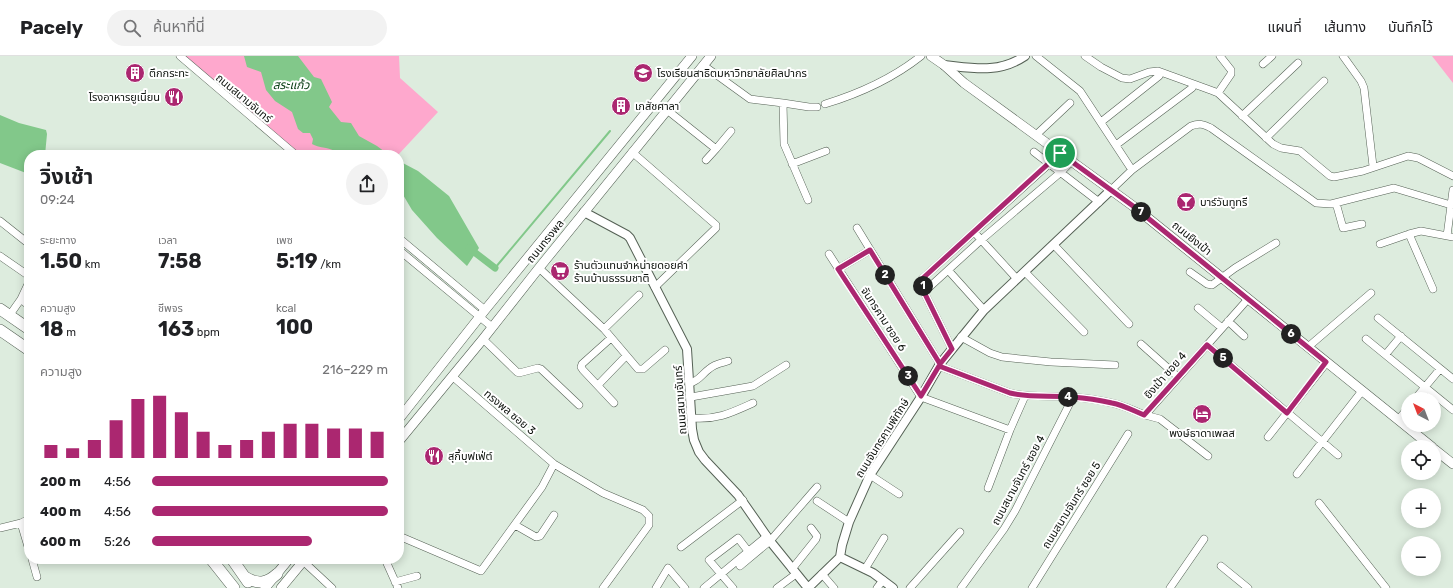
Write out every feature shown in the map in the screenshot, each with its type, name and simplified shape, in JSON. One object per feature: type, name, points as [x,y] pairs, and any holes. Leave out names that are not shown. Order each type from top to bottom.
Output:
[{"type":"highway","points":[[5,313],[24,326]]},
{"type":"highway","points":[[0,330],[24,347]]},
{"type":"highway","points":[[215,564],[234,588]]},
{"type":"highway","points":[[236,564],[251,588]]},
{"type":"highway","points":[[245,577],[252,581],[264,582],[272,579],[277,574]]},
{"type":"main road","name":"ถนนทรงพล","points":[[404,413],[485,310],[692,56]]},
{"type":"main road","name":"ถนนทรงพล","points":[[404,435],[711,56]]},
{"type":"main road","name":"ถนนยิงเป้า","points":[[931,56],[944,65],[964,83],[1112,190],[1157,225],[1423,440]]},
{"type":"main road","points":[[576,198],[586,209]]},
{"type":"main road","name":"ถนนยิงเป้า","points":[[1441,454],[1453,464]]},
{"type":"main road","points":[[266,588],[285,564]]},
{"type":"main road","points":[[285,587],[301,564]]},
{"type":"street","name":"ถนนสนามจันทร์","points":[[180,56],[290,150]]},
{"type":"street","points":[[825,104],[888,79],[905,69],[921,56]]},
{"type":"street","points":[[944,65],[968,69],[1001,67],[1024,56]]},
{"type":"street","points":[[1036,56],[1080,91],[1132,170]]},
{"type":"street","points":[[1085,56],[1101,67],[1122,78],[1130,79],[1149,72],[1158,71],[1218,94],[1273,144],[1281,148],[1300,151],[1330,176],[1334,177],[1363,171],[1373,166],[1408,156],[1412,156],[1453,176]]},
{"type":"street","points":[[1218,94],[1231,74],[1231,70],[1220,56]]},
{"type":"street","points":[[1263,64],[1272,56]]},
{"type":"street","points":[[1343,56],[1361,81],[1364,88],[1373,166]]},
{"type":"street","points":[[1242,116],[1298,63]]},
{"type":"street","points":[[703,65],[750,99],[805,107],[817,107]]},
{"type":"street","points":[[964,83],[964,76],[968,69]]},
{"type":"street","points":[[1101,122],[1159,76]]},
{"type":"street","points":[[1266,138],[1324,81]]},
{"type":"street","points":[[1116,145],[1194,86]]},
{"type":"street","points":[[783,103],[783,140],[808,200]]},
{"type":"street","points":[[1036,135],[1070,103]]},
{"type":"street","points":[[667,110],[716,149]]},
{"type":"street","points":[[1112,190],[1132,170],[1197,123],[1211,128],[1316,203],[1323,204],[1336,202],[1394,188],[1451,205]]},
{"type":"street","points":[[706,160],[731,131]]},
{"type":"street","points":[[792,164],[826,151]]},
{"type":"street","points":[[632,152],[716,225],[716,228],[655,287]]},
{"type":"street","points":[[1034,152],[1099,202]]},
{"type":"street","points":[[952,349],[924,292],[922,279],[1050,164],[1060,153]]},
{"type":"street","points":[[924,292],[1072,161]]},
{"type":"street","name":"ถนนจันทรคามพิทักษ์","points":[[840,558],[842,545],[849,522],[870,475],[940,365],[984,310],[1112,190]]},
{"type":"street","points":[[1380,244],[1421,231],[1450,236],[1453,190]]},
{"type":"street","points":[[1336,202],[1343,228],[1362,224]]},
{"type":"street","name":"ถนนสนามจันทร์","points":[[586,209],[630,238],[687,349],[694,440],[698,452],[743,500],[769,538],[808,588]]},
{"type":"street","points":[[0,222],[24,240]]},
{"type":"street","points":[[857,228],[940,365]]},
{"type":"street","points":[[974,232],[1017,278]]},
{"type":"street","points":[[1409,234],[1433,289]]},
{"type":"street","points":[[404,242],[485,310]]},
{"type":"street","points":[[1190,272],[1210,286],[1276,243]]},
{"type":"street","points":[[1054,245],[1129,324]]},
{"type":"street","points":[[838,269],[870,250]]},
{"type":"street","points":[[404,254],[479,318],[492,327]]},
{"type":"street","name":"จันทรคาม ซอย 6","points":[[829,254],[921,396]]},
{"type":"street","points":[[0,256],[24,273]]},
{"type":"street","points":[[539,268],[604,329],[639,370],[643,369],[665,350]]},
{"type":"street","points":[[948,270],[984,310]]},
{"type":"street","points":[[1025,272],[1084,332]]},
{"type":"street","points":[[5,313],[21,299],[24,293]]},
{"type":"street","points":[[1308,347],[1371,293]]},
{"type":"street","points":[[604,329],[639,295]]},
{"type":"street","name":"ยิงเป้า ซอย 4","points":[[940,365],[1010,393],[1025,396],[1073,397],[1113,403],[1144,415],[1248,299]]},
{"type":"street","points":[[1198,308],[1222,328]]},
{"type":"street","points":[[1378,318],[1453,379]]},
{"type":"street","points":[[1228,321],[1244,336]]},
{"type":"street","points":[[1386,354],[1401,336]]},
{"type":"street","points":[[961,337],[990,353],[1002,357],[1051,362],[1115,365]]},
{"type":"street","points":[[611,338],[581,365],[583,370],[614,403]]},
{"type":"street","points":[[483,339],[519,374],[538,368],[541,369],[579,405]]},
{"type":"street","points":[[1366,339],[1453,410]]},
{"type":"street","points":[[1141,344],[1178,377]]},
{"type":"street","points":[[1207,345],[1338,455]]},
{"type":"street","points":[[598,385],[626,356]]},
{"type":"street","points":[[690,383],[698,380],[714,365],[728,361]]},
{"type":"street","points":[[1268,437],[1326,362]]},
{"type":"street","points":[[691,397],[753,386],[786,365]]},
{"type":"street","points":[[1421,392],[1440,369]]},
{"type":"street","name":"ทรงพล ซอย 3","points":[[452,376],[554,464],[603,493],[643,510],[649,516],[648,525],[603,588]]},
{"type":"street","points":[[1298,474],[1362,390]]},
{"type":"street","points":[[921,396],[1010,430]]},
{"type":"street","points":[[988,488],[1010,430],[1025,396]]},
{"type":"street","name":"ถนนสนามจันทร์ ซอย 4","points":[[961,588],[993,545],[1015,511],[1073,397]]},
{"type":"street","points":[[692,418],[707,419],[724,416],[753,403]]},
{"type":"street","points":[[1144,415],[1160,419],[1208,456]]},
{"type":"street","points":[[1398,420],[1401,416]]},
{"type":"street","name":"ถนนสนามจันทร์ ซอย 5","points":[[1032,588],[1128,434]]},
{"type":"street","points":[[404,538],[482,571],[542,487],[554,464]]},
{"type":"street","points":[[870,475],[899,494]]},
{"type":"street","points":[[740,566],[769,538],[817,487]]},
{"type":"street","points":[[681,547],[743,500]]},
{"type":"street","points":[[817,501],[849,522]]},
{"type":"street","points":[[1319,503],[1386,588]]},
{"type":"street","points":[[515,525],[536,537],[540,536],[554,515]]},
{"type":"street","points":[[0,528],[24,522]]},
{"type":"street","points":[[21,523],[24,533]]},
{"type":"street","points":[[777,588],[794,571],[816,539],[816,534],[811,528]]},
{"type":"street","points":[[910,588],[960,532]]},
{"type":"street","points":[[732,588],[709,560],[738,538],[748,551]]},
{"type":"street","points":[[704,588],[748,551],[769,538]]},
{"type":"street","points":[[865,569],[884,538]]},
{"type":"street","points":[[1170,588],[1204,539]]},
{"type":"street","points":[[808,588],[840,558],[865,569],[893,588]]},
{"type":"street","points":[[33,564],[37,577]]},
{"type":"street","points":[[308,564],[332,588]]},
{"type":"street","points":[[387,564],[396,585],[417,576]]},
{"type":"street","points":[[1221,566],[1250,587]]},
{"type":"street","points":[[656,588],[668,568],[684,588]]},
{"type":"street","points":[[822,574],[834,588]]},
{"type":"street","points":[[877,588],[883,580]]},
{"type":"shaded area","points":[[181,56],[399,56],[400,78],[438,112],[403,150],[290,150]]},
{"type":"shaded area","points":[[1432,56],[1453,56],[1453,83]]},
{"type":"water","name":"สระแก้ว","points":[[244,56],[298,56],[314,77],[321,79],[332,102],[329,107],[341,122],[351,123],[359,136],[382,150],[332,150],[312,144],[313,139],[310,133],[303,133],[298,129],[292,112],[275,101],[266,90],[261,72],[247,67]]},
{"type":"water","points":[[0,115],[19,123],[46,130],[45,150],[24,150],[24,172],[0,163]]},
{"type":"water","points":[[404,164],[418,171],[449,196],[479,248],[467,266],[437,238],[412,210],[404,196]]},
{"type":"waterway","points":[[495,268],[610,131]]},
{"type":"waterway","points":[[350,146],[357,150]]},
{"type":"waterway","points":[[469,248],[495,268]]},
{"type":"place","name":"ตึกกระทะ","points":[[135,73]]},
{"type":"place","name":"โรงเรียนสาธิตมหาวิทยาลัยศิลปากร","points":[[643,73]]},
{"type":"place","name":"โรงอาหารยูเนี่ยน","points":[[174,97]]},
{"type":"place","name":"เภสัชศาลา","points":[[621,106]]},
{"type":"place","name":"บาร์วันทูทรี","points":[[1186,202]]},
{"type":"place","name":"ร้านตัวแทนจำหน่ายดอยคำ ร้านบ้านธรรมชาติ","points":[[560,271]]},
{"type":"place","name":"พงษ์ธาดาเพลส","points":[[1202,414]]},
{"type":"place","name":"สุกี้บุฟเฟ่ต์","points":[[434,456]]},
{"type":"route","points":[[1060,153],[1133,206],[1326,362],[1287,413],[1207,345],[1144,415],[1113,403],[1102,401],[1073,397],[1019,396],[939,366],[921,396],[838,269],[870,250],[940,364],[952,349],[924,292],[922,279],[1050,164],[1060,153]]}]
